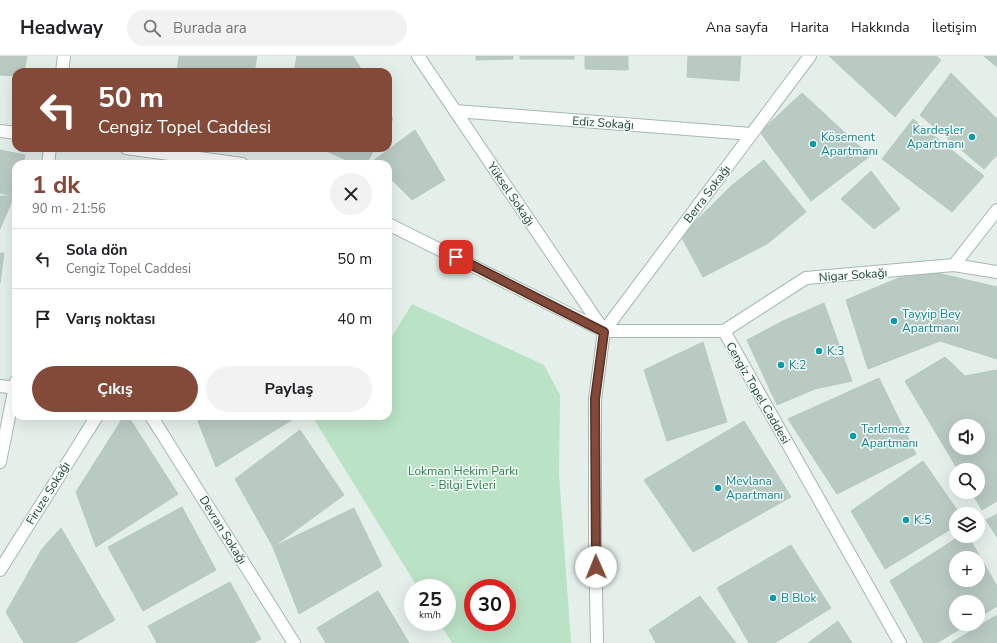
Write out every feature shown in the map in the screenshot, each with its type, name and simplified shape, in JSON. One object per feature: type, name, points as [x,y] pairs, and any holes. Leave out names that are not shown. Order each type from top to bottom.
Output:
[{"type":"street","points":[[62,68],[64,56]]},
{"type":"street","name":"Yüksel Sokağı","points":[[418,56],[604,332]]},
{"type":"street","name":"Berra Sokağı","points":[[604,332],[810,56]]},
{"type":"street","name":"Ediz Sokağı","points":[[455,112],[751,134]]},
{"type":"street","points":[[0,131],[12,132]]},
{"type":"street","points":[[155,152],[213,160]]},
{"type":"street","points":[[954,265],[997,210]]},
{"type":"street","name":"Cengiz Topel Caddesi","points":[[392,226],[604,332],[724,331],[900,643]]},
{"type":"street","name":"Nigar Sokağı","points":[[724,331],[806,278],[954,265],[997,272]]},
{"type":"street","points":[[598,643],[595,529],[595,399],[604,332]]},
{"type":"street","points":[[0,386],[12,384]]},
{"type":"street","points":[[0,462],[12,404]]},
{"type":"street","name":"Firuze Sokağı","points":[[0,570],[94,420]]},
{"type":"street","name":"Devran Sokağı","points":[[154,420],[294,643]]},
{"type":"green space","name":"Lokman Hekim Parkı - Bilgi Evleri","points":[[412,304],[544,365],[560,395],[559,474],[571,643],[452,643],[445,631],[456,631],[456,579],[412,579],[314,420],[392,420],[392,336]]},
{"type":"building","points":[[0,56],[27,56],[25,68],[12,68],[12,76],[0,75]]},
{"type":"building","points":[[179,56],[257,56],[255,68],[178,68]]},
{"type":"building","points":[[297,56],[353,56],[360,68],[295,68]]},
{"type":"building","points":[[476,56],[513,56],[513,59],[476,60]]},
{"type":"building","points":[[520,56],[574,56],[574,59],[520,59]]},
{"type":"building","points":[[585,56],[628,56],[628,70],[585,69]]},
{"type":"building","points":[[688,56],[741,56],[739,81],[687,77]]},
{"type":"building","points":[[829,56],[936,56],[941,60],[895,117]]},
{"type":"building","points":[[984,56],[997,56],[997,67]]},
{"type":"building","name":"Kardeşler Apartmanı","points":[[951,73],[997,119],[997,155],[984,169],[920,115]]},
{"type":"building","name":"Kösement Apartmanı","points":[[802,93],[870,156],[811,201],[760,132]]},
{"type":"building","points":[[913,119],[984,176],[952,212],[882,159]]},
{"type":"building","points":[[415,130],[445,180],[412,200],[392,180],[392,160],[374,160],[385,152],[392,152],[392,147]]},
{"type":"building","points":[[0,150],[25,155],[24,160],[12,160],[12,196],[0,193]]},
{"type":"building","points":[[329,152],[373,152],[368,160],[346,160]]},
{"type":"building","points":[[764,160],[806,212],[767,244],[731,186]]},
{"type":"building","points":[[871,171],[900,209],[874,229],[841,199]]},
{"type":"building","points":[[731,186],[767,244],[703,277],[681,236]]},
{"type":"building","points":[[0,196],[12,196],[12,201],[0,229]]},
{"type":"building","points":[[0,253],[4,253],[0,283]]},
{"type":"building","name":"Tayyip Bey Apartmanı","points":[[920,269],[940,341],[868,369],[846,300]]},
{"type":"building","points":[[920,269],[997,287],[997,359],[940,341]]},
{"type":"building","name":"K:3","points":[[824,303],[852,381],[815,389],[783,321]]},
{"type":"building","name":"K:2","points":[[783,321],[815,389],[777,405],[747,340]]},
{"type":"building","points":[[703,342],[727,422],[667,441],[644,370]]},
{"type":"building","points":[[945,357],[965,376],[996,370],[997,501],[985,508],[980,507],[975,499],[985,499],[985,463],[954,463],[949,455],[985,455],[985,419],[949,419],[949,455],[905,381]]},
{"type":"building","name":"Terlemez Apartmanı","points":[[879,378],[916,454],[837,494],[788,419]]},
{"type":"building","points":[[121,420],[131,420],[178,494],[96,547],[76,492]]},
{"type":"building","points":[[198,420],[292,420],[216,467]]},
{"type":"building","name":"Mevlana Apartmanı","points":[[744,421],[791,497],[693,552],[644,480]]},
{"type":"building","points":[[300,430],[344,495],[273,547],[235,479]]},
{"type":"building","name":"K:5","points":[[923,461],[955,507],[949,507],[949,530],[885,569],[851,511]]},
{"type":"building","points":[[182,507],[216,570],[143,611],[108,547]]},
{"type":"building","points":[[354,508],[382,566],[299,614],[273,547]]},
{"type":"building","points":[[997,514],[997,537],[986,520]]},
{"type":"building","points":[[61,528],[115,620],[75,643],[24,643],[6,612],[42,549]]},
{"type":"building","name":"K:5","points":[[949,543],[972,543],[977,551],[949,551],[949,587],[985,587],[985,565],[997,586],[997,606],[985,614],[985,595],[949,595],[949,631],[957,631],[937,643],[924,643],[890,581]]},
{"type":"building","name":"B Blok","points":[[791,545],[831,608],[775,643],[749,643],[717,588]]},
{"type":"building","points":[[230,582],[261,639],[253,643],[157,643],[148,626]]},
{"type":"building","points":[[378,591],[409,643],[326,643],[317,628]]},
{"type":"building","points":[[700,596],[736,643],[656,643],[649,630]]},
{"type":"building","points":[[997,615],[997,643],[951,643],[971,631],[985,631],[985,622]]},
{"type":"building","points":[[838,621],[852,643],[808,643]]},
{"type":"place","name":"Kardeşler Apartmanı","points":[[972,137]]},
{"type":"place","name":"Kösement Apartmanı","points":[[813,144]]},
{"type":"place","name":"Tayyip Bey Apartmanı","points":[[894,321]]},
{"type":"place","name":"K:3","points":[[819,351]]},
{"type":"place","name":"K:2","points":[[781,365]]},
{"type":"place","name":"Terlemez Apartmanı","points":[[853,436]]},
{"type":"place","name":"Mevlana Apartmanı","points":[[718,488]]},
{"type":"place","name":"K:5","points":[[906,520]]},
{"type":"place","name":"B Blok","points":[[773,598]]},
{"type":"route","points":[[456,257],[604,332],[595,399],[596,567]]}]
